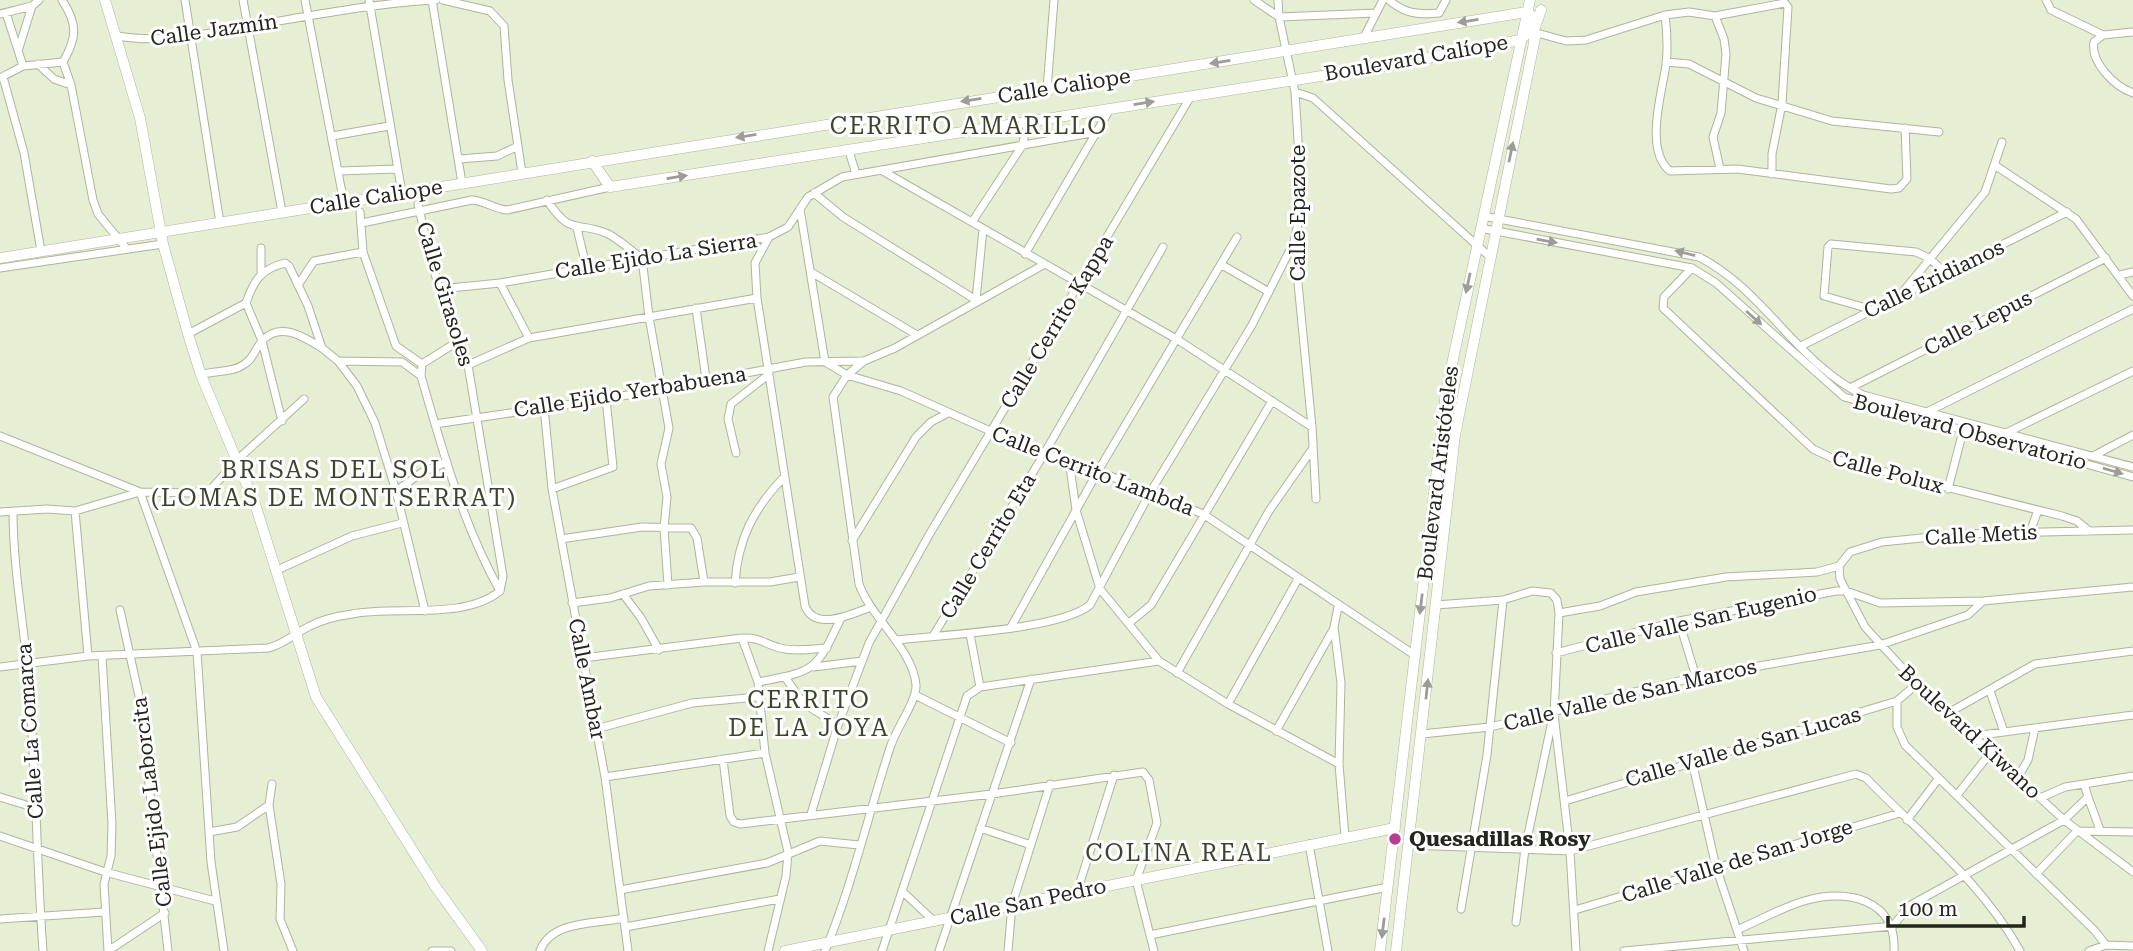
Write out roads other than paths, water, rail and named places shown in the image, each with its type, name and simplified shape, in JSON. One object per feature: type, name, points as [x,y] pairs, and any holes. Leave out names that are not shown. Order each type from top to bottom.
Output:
[{"type":"street","points":[[62,0],[72,15],[75,29],[74,42],[63,62],[71,85],[93,200],[98,214],[126,248]]},
{"type":"street","points":[[104,0],[118,36],[144,134],[163,244],[188,334],[201,376],[255,504],[316,697],[353,759],[482,951]]},
{"type":"street","points":[[185,0],[220,223]]},
{"type":"street","points":[[243,0],[282,212]]},
{"type":"street","points":[[305,0],[344,203]]},
{"type":"street","points":[[433,0],[462,183]]},
{"type":"street","name":"Calle Jazmín","points":[[118,36],[154,40],[191,36],[369,4],[433,0]]},
{"type":"street","points":[[443,0],[496,15],[504,26],[516,147],[522,173]]},
{"type":"street","points":[[1046,89],[1054,0]]},
{"type":"street","points":[[1256,2],[1266,0]]},
{"type":"street","name":"Calle Epazote","points":[[1279,0],[1279,18],[1295,92],[1302,205],[1294,242],[1312,427],[1316,499]]},
{"type":"street","points":[[1363,39],[1383,0]]},
{"type":"street","points":[[1389,0],[1407,12],[1443,6],[1436,26]]},
{"type":"street","points":[[1510,15],[1528,0]]},
{"type":"street","name":"Boulevard Aristóteles","points":[[1380,951],[1416,656],[1438,443],[1451,361],[1528,0]]},
{"type":"street","points":[[2046,0],[2051,10],[2103,35],[2133,32]]},
{"type":"street","points":[[1256,2],[1279,18],[1376,13]]},
{"type":"street","points":[[1535,34],[1566,41],[1586,40],[1665,15],[1689,12],[1715,16],[1785,2],[1788,7],[1787,38],[1782,104],[1772,154],[1772,174]]},
{"type":"street","points":[[23,66],[3,13],[35,3]]},
{"type":"street","points":[[18,50],[35,3]]},
{"type":"street","points":[[369,4],[402,193]]},
{"type":"street","name":"Boulevard Aristóteles","points":[[1396,951],[1455,435],[1489,256],[1543,5]]},
{"type":"street","name":"Boulevard Calíope","points":[[1287,50],[1527,12],[1532,15],[1535,34],[1520,40],[1398,64],[1292,78]]},
{"type":"street","points":[[1665,15],[1666,62],[1656,124],[1664,167],[1681,173],[1720,169],[1899,188],[1907,179],[1908,171],[1905,128]]},
{"type":"street","points":[[1715,16],[1724,38],[1721,113],[1713,137],[1720,169]]},
{"type":"street","points":[[2103,35],[2094,42],[2096,61],[2123,89],[2133,93]]},
{"type":"street","name":"Calle Caliope","points":[[0,258],[1287,50]]},
{"type":"street","points":[[41,251],[24,153],[2,78],[23,66],[63,62]]},
{"type":"street","points":[[1666,62],[1689,64],[1756,98],[1832,121],[1939,132]]},
{"type":"street","points":[[38,64],[54,79],[71,85]]},
{"type":"street","name":"Calle Caliope","points":[[362,223],[419,208],[472,200],[485,201],[499,209],[507,210],[579,192],[849,151],[1292,78]]},
{"type":"street","points":[[1295,92],[1313,98],[1489,256]]},
{"type":"street","name":"Calle Cerrito Kappa","points":[[811,814],[838,726],[880,622],[1081,285],[1169,128],[1191,96]]},
{"type":"street","points":[[1025,254],[1110,109]]},
{"type":"street","points":[[972,222],[1022,146],[1028,122]]},
{"type":"street","points":[[332,136],[389,127]]},
{"type":"street","name":"Calle Ejido La Sierra","points":[[440,289],[500,283],[586,266],[769,237],[788,228],[814,193],[842,177],[1097,132]]},
{"type":"street","points":[[1900,295],[1974,208],[1996,166],[2002,142]]},
{"type":"street","points":[[459,159],[497,156],[516,147]]},
{"type":"street","points":[[849,151],[856,174]]},
{"type":"street","points":[[592,161],[610,187]]},
{"type":"street","points":[[1996,166],[2084,226],[2133,296]]},
{"type":"street","points":[[339,171],[397,169]]},
{"type":"street","points":[[881,170],[1226,369],[1312,427]]},
{"type":"street","points":[[814,193],[843,218],[976,300]]},
{"type":"street","points":[[547,200],[559,217],[577,228],[607,233],[642,258],[669,437],[661,464],[667,498],[664,528],[668,585]]},
{"type":"street","name":"Calle Girasoles","points":[[419,208],[440,289],[457,342],[468,365],[474,416],[503,576],[500,592]]},
{"type":"street","points":[[800,209],[825,362]]},
{"type":"street","points":[[360,212],[363,252],[396,346],[422,363]]},
{"type":"street","name":"Calle Eridianos","points":[[1801,346],[2067,212]]},
{"type":"street","name":"Boulevard Observatorio","points":[[1483,216],[1687,253],[1707,261],[1725,274],[1850,388],[1928,412],[2133,467]]},
{"type":"street","points":[[577,228],[586,266]]},
{"type":"street","name":"Boulevard Observatorio","points":[[1480,228],[1692,268],[1716,283],[1844,397],[1915,419],[2133,477]]},
{"type":"street","points":[[976,300],[983,229]]},
{"type":"street","points":[[769,237],[755,263],[757,298],[805,607],[814,618],[841,618],[871,607]]},
{"type":"street","points":[[1011,627],[1098,471],[1178,341],[1237,237]]},
{"type":"street","points":[[895,640],[970,634],[1011,627],[1079,614],[1090,605],[1151,491],[1226,369],[1294,242]]},
{"type":"street","points":[[0,268],[163,244]]},
{"type":"street","points":[[1871,309],[1824,296],[1825,268],[1831,244],[1906,250],[1929,258],[1947,274]]},
{"type":"street","name":"Calle Cerrito Eta","points":[[933,636],[1044,453],[1163,247]]},
{"type":"street","points":[[188,334],[246,303],[261,272],[261,248]]},
{"type":"street","points":[[298,285],[314,261],[363,252]]},
{"type":"street","name":"Calle Lepus","points":[[1850,388],[2106,258]]},
{"type":"street","points":[[261,272],[285,263],[298,285],[322,348]]},
{"type":"street","points":[[827,947],[895,732],[915,695],[914,675],[859,584],[833,405],[838,385],[864,361],[917,335],[1043,265]]},
{"type":"street","points":[[1222,265],[1269,292]]},
{"type":"street","name":"Calle Polux","points":[[1692,268],[1664,297],[1663,307],[1813,449],[1833,459],[2077,521],[2089,531]]},
{"type":"street","points":[[811,272],[917,335]]},
{"type":"street","points":[[2120,275],[2133,272]]},
{"type":"street","points":[[1716,283],[1725,274]]},
{"type":"street","points":[[500,283],[529,338]]},
{"type":"street","points":[[468,365],[529,338],[757,298]]},
{"type":"street","points":[[246,303],[262,341],[282,421]]},
{"type":"street","points":[[696,308],[706,379]]},
{"type":"street","points":[[1915,419],[2133,309]]},
{"type":"street","points":[[201,376],[215,369],[239,368],[255,355],[262,341],[275,333],[286,331],[294,332],[338,360],[357,386],[375,423],[396,491],[425,611]]},
{"type":"street","points":[[422,363],[457,342]]},
{"type":"street","points":[[338,360],[402,362],[421,376]]},
{"type":"street","name":"Calle Ejido Yerbabuena","points":[[435,424],[474,416],[606,399],[706,379],[825,362],[864,361]]},
{"type":"street","name":"Calle Cerrito Lambda","points":[[825,362],[847,375],[901,391],[992,432],[1151,491],[1203,514],[1338,607],[1416,656]]},
{"type":"street","points":[[0,667],[88,656],[268,648],[317,623],[354,613],[425,611],[485,601],[500,592],[481,556],[447,462],[421,376],[422,363]]},
{"type":"street","points":[[2006,433],[2133,371]]},
{"type":"street","points":[[736,453],[729,419],[731,404],[767,372]]},
{"type":"street","points":[[0,512],[75,511],[141,492],[193,493],[212,488],[237,460],[304,399]]},
{"type":"street","points":[[552,489],[613,467],[606,399]]},
{"type":"street","points":[[1129,623],[1151,605],[1272,401]]},
{"type":"street","name":"Calle Ambar","points":[[544,407],[552,489],[605,777],[628,951]]},
{"type":"street","points":[[852,541],[916,437],[931,422],[948,414]]},
{"type":"street","points":[[1948,489],[1964,432]]},
{"type":"street","points":[[2081,462],[2133,435]]},
{"type":"street","points":[[0,436],[141,492],[197,652],[215,901],[224,951]]},
{"type":"street","points":[[1177,673],[1269,511],[1313,447]]},
{"type":"street","points":[[1069,460],[1076,510],[1100,589],[1159,662],[1228,704],[1339,764]]},
{"type":"street","points":[[396,491],[421,473],[447,462]]},
{"type":"street","points":[[735,583],[741,539],[768,494],[783,478]]},
{"type":"street","name":"Calle La Comarca","points":[[13,511],[13,564],[27,665],[40,850],[43,951]]},
{"type":"street","points":[[75,511],[88,656]]},
{"type":"street","points":[[2030,532],[2037,513]]},
{"type":"street","points":[[275,571],[352,536],[402,523]]},
{"type":"street","points":[[561,539],[634,528],[684,527],[695,533],[704,582]]},
{"type":"street","name":"Calle Metis","points":[[1839,566],[1850,552],[1882,542],[1961,534],[2133,530]]},
{"type":"street","points":[[1559,613],[1600,606],[1636,592],[1726,577],[1817,572],[1839,566]]},
{"type":"street","name":"Boulevard Kiwano","points":[[1839,566],[1854,611],[1880,645],[1917,684],[2064,820],[2133,872]]},
{"type":"street","points":[[572,603],[623,594],[649,586],[735,583],[799,577]]},
{"type":"street","points":[[1228,704],[1298,579]]},
{"type":"street","points":[[1846,591],[1880,603],[1983,601],[2133,587]]},
{"type":"street","points":[[1436,605],[1503,600],[1532,591],[1551,593],[1559,613],[1554,713],[1570,851],[1576,951]]},
{"type":"street","name":"Calle Valle San Eugenio","points":[[1556,653],[1679,621],[1812,594],[1846,591]]},
{"type":"street","points":[[623,594],[641,618],[659,650]]},
{"type":"street","points":[[1461,909],[1490,727],[1503,600]]},
{"type":"street","name":"Calle Valle de San Marcos","points":[[1422,734],[1490,727],[1696,677],[1880,645],[1968,615],[1983,601]]},
{"type":"street","points":[[1276,731],[1334,627],[1338,607]]},
{"type":"street","name":"Calle Ejido Laborcita","points":[[120,610],[139,696],[146,774],[166,913],[168,951]]},
{"type":"street","points":[[814,667],[827,648],[841,618]]},
{"type":"street","points":[[1679,621],[1696,677]]},
{"type":"street","points":[[1334,627],[1341,683],[1339,764],[1345,837]]},
{"type":"street","points":[[970,634],[980,687]]},
{"type":"street","points":[[583,658],[756,637],[781,649],[827,648]]},
{"type":"street","points":[[742,638],[758,682],[765,752],[788,852],[768,951]]},
{"type":"street","points":[[1950,712],[2042,662],[2133,651]]},
{"type":"street","points":[[102,656],[112,824],[104,912],[108,951],[166,913]]},
{"type":"street","points":[[758,682],[785,677],[814,667],[862,661]]},
{"type":"street","points":[[882,951],[967,696],[980,687],[1159,662]]},
{"type":"street","points":[[785,677],[803,703],[838,726]]},
{"type":"street","points":[[939,951],[1031,679]]},
{"type":"street","name":"Calle Valle de San Lucas","points":[[1564,800],[1897,701],[1917,684]]},
{"type":"street","points":[[1990,691],[2004,732]]},
{"type":"street","points":[[915,695],[1011,743]]},
{"type":"street","points":[[596,729],[692,703],[758,697]]},
{"type":"street","points":[[1897,701],[1897,727],[1901,740],[2106,945],[2122,949],[2133,946]]},
{"type":"street","points":[[1516,922],[1525,849],[1554,713]]},
{"type":"street","points":[[1974,736],[2133,715]]},
{"type":"street","points":[[2018,777],[2028,760],[2035,728]]},
{"type":"street","points":[[1407,732],[1422,734]]},
{"type":"street","points":[[605,777],[765,752]]},
{"type":"street","points":[[1956,795],[1991,752]]},
{"type":"street","points":[[723,759],[731,820],[740,824],[871,806],[933,802],[1114,775],[1147,773],[1152,793],[1155,834],[1136,880],[1154,951]]},
{"type":"street","points":[[1692,761],[1716,867],[1743,940],[1744,951]]},
{"type":"street","points":[[1408,845],[1570,851],[1856,774],[1866,778],[1965,875],[1993,908],[2020,951]]},
{"type":"street","points":[[1077,892],[1114,775]]},
{"type":"street","points":[[2040,798],[2065,787],[2133,776]]},
{"type":"street","points":[[1908,820],[1939,778]]},
{"type":"street","points":[[272,784],[269,805],[281,884],[280,919],[293,951]]},
{"type":"street","points":[[1008,951],[1012,905],[1050,784]]},
{"type":"street","points":[[2084,784],[2100,830]]},
{"type":"street","points":[[0,797],[36,808]]},
{"type":"street","points":[[1894,951],[1894,926],[1909,906],[2064,820],[2088,797]]},
{"type":"street","points":[[209,832],[237,827],[269,805]]},
{"type":"street","name":"Calle Valle de San Jorge","points":[[1575,910],[1900,813]]},
{"type":"street","points":[[980,828],[1031,845]]},
{"type":"street","name":"Calle San Pedro","points":[[785,951],[827,947],[1012,905],[1395,828]]},
{"type":"street","points":[[2036,874],[2077,831],[2133,832]]},
{"type":"street","points":[[0,836],[106,872],[215,901]]},
{"type":"street","points":[[620,890],[767,863],[788,852],[820,841],[859,845]]},
{"type":"street","points":[[1310,844],[1328,951]]},
{"type":"street","points":[[1150,935],[1388,887]]},
{"type":"street","points":[[903,892],[935,922]]},
{"type":"street","points":[[1738,929],[1805,900],[1829,897],[1864,900],[1882,910],[1894,926]]},
{"type":"street","points":[[540,951],[550,936],[562,929],[780,899]]},
{"type":"street","points":[[0,919],[104,912]]},
{"type":"street","points":[[1624,951],[1894,926]]},
{"type":"street","points":[[2088,951],[2106,945]]},
{"type":"street","points":[[432,951],[451,951]]},
{"type":"place","name":"Quesadillas Rosy","points":[[1395,839]]},
{"type":"district","name":"CERRITO AMARILLO","points":[[969,126]]},
{"type":"district","name":"BRISAS DEL SOL (LOMAS DE MONTSERRAT)","points":[[334,484]]},
{"type":"district","name":"CERRITO DE LA JOYA","points":[[809,714]]},
{"type":"district","name":"COLINA REAL","points":[[1179,853]]}]
